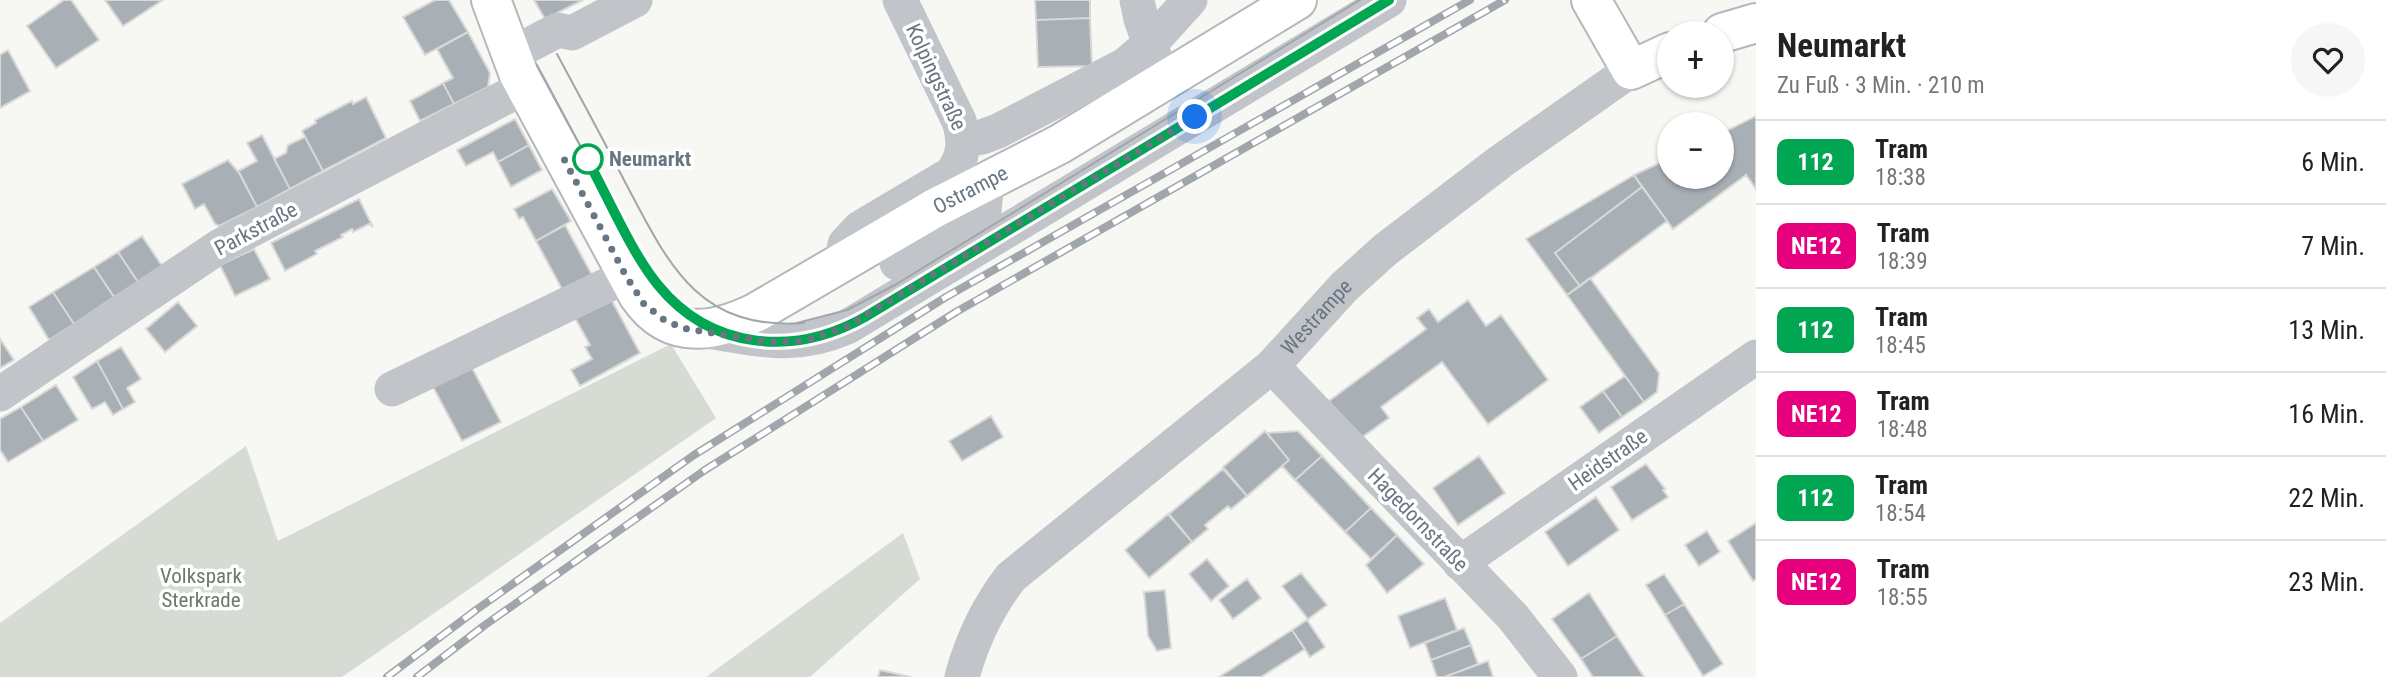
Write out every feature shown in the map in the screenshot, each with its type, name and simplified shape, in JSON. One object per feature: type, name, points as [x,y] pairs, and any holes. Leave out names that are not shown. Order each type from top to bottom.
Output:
[{"type":"main road","points":[[491,0],[518,71],[626,276],[644,304],[655,314],[682,328],[700,330]]},
{"type":"main road","name":"Ostrampe","points":[[700,330],[744,318],[934,208],[1060,144],[1297,0]]},
{"type":"main road","points":[[1591,0],[1623,55]]},
{"type":"main road","points":[[1734,29],[1756,23]]},
{"type":"main road","name":"Westrampe","points":[[1623,55],[1657,53]]},
{"type":"street","points":[[518,71],[558,30],[572,33],[635,0]]},
{"type":"street","name":"Kolpingstraße","points":[[842,262],[845,244],[860,228],[951,174],[959,162],[965,139],[951,103],[900,0]]},
{"type":"street","points":[[1137,0],[1149,44],[1165,80]]},
{"type":"street","name":"Ostrampe","points":[[965,139],[990,134],[1032,115],[1125,65],[1149,44],[1190,0]]},
{"type":"street","points":[[700,330],[769,342],[805,341],[846,327],[1389,0]]},
{"type":"street","name":"Westrampe","points":[[962,677],[970,648],[988,610],[1011,577],[1272,366],[1344,286],[1385,250],[1500,162],[1623,55]]},
{"type":"street","name":"Parkstraße","points":[[0,394],[220,246],[518,71]]},
{"type":"street","points":[[897,263],[984,211],[987,181]]},
{"type":"street","points":[[392,389],[626,276]]},
{"type":"street","name":"Heidstraße","points":[[1460,563],[1756,357]]},
{"type":"street","name":"Hagedornstraße","points":[[1272,366],[1513,617],[1560,677]]},
{"type":"green space","name":"Volkspark Sterkrade","points":[[671,344],[716,418],[342,677],[0,677],[0,623],[246,446],[278,541]]},
{"type":"green space","points":[[903,533],[920,579],[810,677],[706,677]]},
{"type":"building","points":[[64,0],[71,0],[99,40],[56,68],[27,26]]},
{"type":"building","points":[[105,0],[163,0],[123,26]]},
{"type":"building","points":[[435,0],[449,0],[468,32],[425,55],[403,17]]},
{"type":"building","points":[[534,0],[583,0],[545,19]]},
{"type":"building","points":[[1035,0],[1090,0],[1090,18],[1036,20]]},
{"type":"building","points":[[1090,18],[1092,66],[1038,67],[1036,20]]},
{"type":"building","points":[[468,32],[490,73],[488,87],[454,104],[443,83],[453,78],[437,49]]},
{"type":"building","points":[[8,50],[30,91],[0,108],[0,55]]},
{"type":"building","points":[[443,83],[454,104],[420,121],[410,101]]},
{"type":"building","points":[[366,97],[386,138],[323,171],[302,131],[316,123],[315,120],[352,101],[353,104]]},
{"type":"building","points":[[1756,116],[1756,189],[1746,175],[1734,184],[1734,127]]},
{"type":"building","points":[[515,119],[529,145],[498,162],[493,152],[466,166],[457,150]]},
{"type":"building","points":[[262,135],[290,189],[257,207],[238,171],[257,161],[247,143]]},
{"type":"building","points":[[305,137],[323,171],[290,189],[274,159],[286,153],[288,145]]},
{"type":"building","points":[[529,145],[542,170],[511,187],[498,162]]},
{"type":"building","points":[[228,160],[240,174],[257,207],[219,226],[215,224],[204,204],[195,209],[182,184]]},
{"type":"building","points":[[1657,164],[1657,189],[1727,189],[1673,229],[1634,175]]},
{"type":"building","points":[[1634,175],[1642,187],[1555,253],[1580,286],[1567,295],[1526,239]]},
{"type":"building","points":[[1642,187],[1667,221],[1580,286],[1555,253]]},
{"type":"building","points":[[552,189],[571,221],[536,241],[523,217],[519,219],[514,209]]},
{"type":"building","points":[[359,199],[373,227],[369,224],[353,232],[352,229],[341,235],[343,237],[315,251],[317,254],[285,271],[271,243]]},
{"type":"building","points":[[565,225],[592,275],[563,291],[536,241]]},
{"type":"building","points":[[142,236],[162,266],[138,282],[118,252]]},
{"type":"building","points":[[254,249],[270,279],[235,296],[220,265]]},
{"type":"building","points":[[118,252],[138,282],[114,297],[94,267]]},
{"type":"building","points":[[94,267],[114,297],[74,324],[53,292]]},
{"type":"building","points":[[1590,278],[1659,373],[1657,392],[1644,402],[1567,295]]},
{"type":"building","points":[[53,292],[74,324],[49,340],[29,307]]},
{"type":"building","points":[[611,299],[640,353],[580,386],[571,370],[592,359],[585,347],[590,345],[575,318]]},
{"type":"building","points":[[1468,300],[1486,326],[1501,315],[1548,380],[1488,424],[1442,362],[1381,407],[1389,418],[1358,440],[1329,401],[1426,329],[1417,318],[1429,309],[1438,322]]},
{"type":"building","points":[[178,302],[197,326],[165,352],[146,329]]},
{"type":"building","points":[[0,339],[14,360],[0,368]]},
{"type":"building","points":[[121,347],[141,379],[127,388],[135,402],[123,409],[97,361]]},
{"type":"building","points":[[97,361],[123,409],[113,415],[105,402],[92,409],[73,377]]},
{"type":"building","points":[[471,366],[501,422],[462,441],[433,387]]},
{"type":"building","points":[[1625,376],[1644,402],[1622,417],[1603,391]]},
{"type":"building","points":[[56,385],[78,420],[43,441],[21,407]]},
{"type":"building","points":[[1603,391],[1622,417],[1599,433],[1580,407]]},
{"type":"building","points":[[21,407],[43,441],[8,462],[0,450],[0,419]]},
{"type":"building","points":[[991,416],[1003,437],[962,461],[949,441]]},
{"type":"building","points":[[1265,431],[1289,460],[1247,496],[1223,467]]},
{"type":"building","points":[[1298,431],[1322,456],[1295,480],[1282,466],[1289,460],[1267,433]]},
{"type":"building","points":[[1322,456],[1371,508],[1345,532],[1295,480]]},
{"type":"building","points":[[1479,456],[1505,493],[1458,525],[1433,488]]},
{"type":"building","points":[[1646,464],[1668,497],[1632,520],[1611,487]]},
{"type":"building","points":[[1223,469],[1247,496],[1231,509],[1228,506],[1205,525],[1208,529],[1192,542],[1169,514]]},
{"type":"building","points":[[1596,497],[1619,530],[1568,566],[1545,532]]},
{"type":"building","points":[[1371,508],[1397,535],[1371,559],[1345,532]]},
{"type":"building","points":[[1168,514],[1192,542],[1149,578],[1125,550]]},
{"type":"building","points":[[1756,523],[1756,579],[1753,581],[1728,541]]},
{"type":"building","points":[[1707,531],[1720,552],[1699,566],[1685,545]]},
{"type":"building","points":[[1397,535],[1424,564],[1387,593],[1366,565]]},
{"type":"building","points":[[1207,559],[1229,586],[1211,601],[1189,574]]},
{"type":"building","points":[[1301,573],[1327,605],[1308,619],[1282,586]]},
{"type":"building","points":[[1664,574],[1684,604],[1665,615],[1646,585]]},
{"type":"building","points":[[1247,579],[1261,598],[1233,619],[1219,600]]},
{"type":"building","points":[[1165,590],[1171,648],[1157,651],[1148,636],[1144,592]]},
{"type":"building","points":[[1589,593],[1617,636],[1581,659],[1552,619]]},
{"type":"building","points":[[1445,598],[1457,630],[1410,648],[1398,616]]},
{"type":"building","points":[[1684,604],[1723,664],[1703,676],[1665,615]]},
{"type":"building","points":[[1307,620],[1325,647],[1310,657],[1292,630]]},
{"type":"building","points":[[1464,628],[1471,645],[1431,660],[1425,643]]},
{"type":"building","points":[[1292,630],[1305,649],[1261,677],[1219,677]]},
{"type":"building","points":[[1617,636],[1644,677],[1593,677],[1581,659]]},
{"type":"building","points":[[1471,645],[1478,664],[1445,677],[1437,677],[1431,660]]},
{"type":"building","points":[[1488,661],[1493,677],[1447,676]]},
{"type":"building","points":[[880,670],[911,677],[878,677]]},
{"type":"tram line","points":[[797,323],[847,310],[895,285],[1360,0]]},
{"type":"tram line","points":[[537,65],[647,270],[666,293],[688,312],[711,326],[736,336],[790,342],[818,337],[847,327],[1389,0]]},
{"type":"tram line","name":"112","points":[[587,159],[647,270],[678,305],[714,328],[739,337],[769,342],[805,341],[833,333],[865,317],[1389,0]]},
{"type":"tram line","points":[[557,54],[656,239],[690,286],[712,303],[737,316],[767,323],[804,323]]},
{"type":"railway","points":[[387,677],[476,610],[694,455],[946,297],[1470,0]]},
{"type":"railway","points":[[417,677],[485,625],[705,470],[956,312],[1505,0]]},
{"type":"place","name":"Neumarkt","points":[[588,159]]},
{"type":"route","points":[[588,159],[564,159],[626,276],[651,312],[682,328],[717,332],[750,340],[794,342],[819,338],[846,327],[1195,117]]}]
